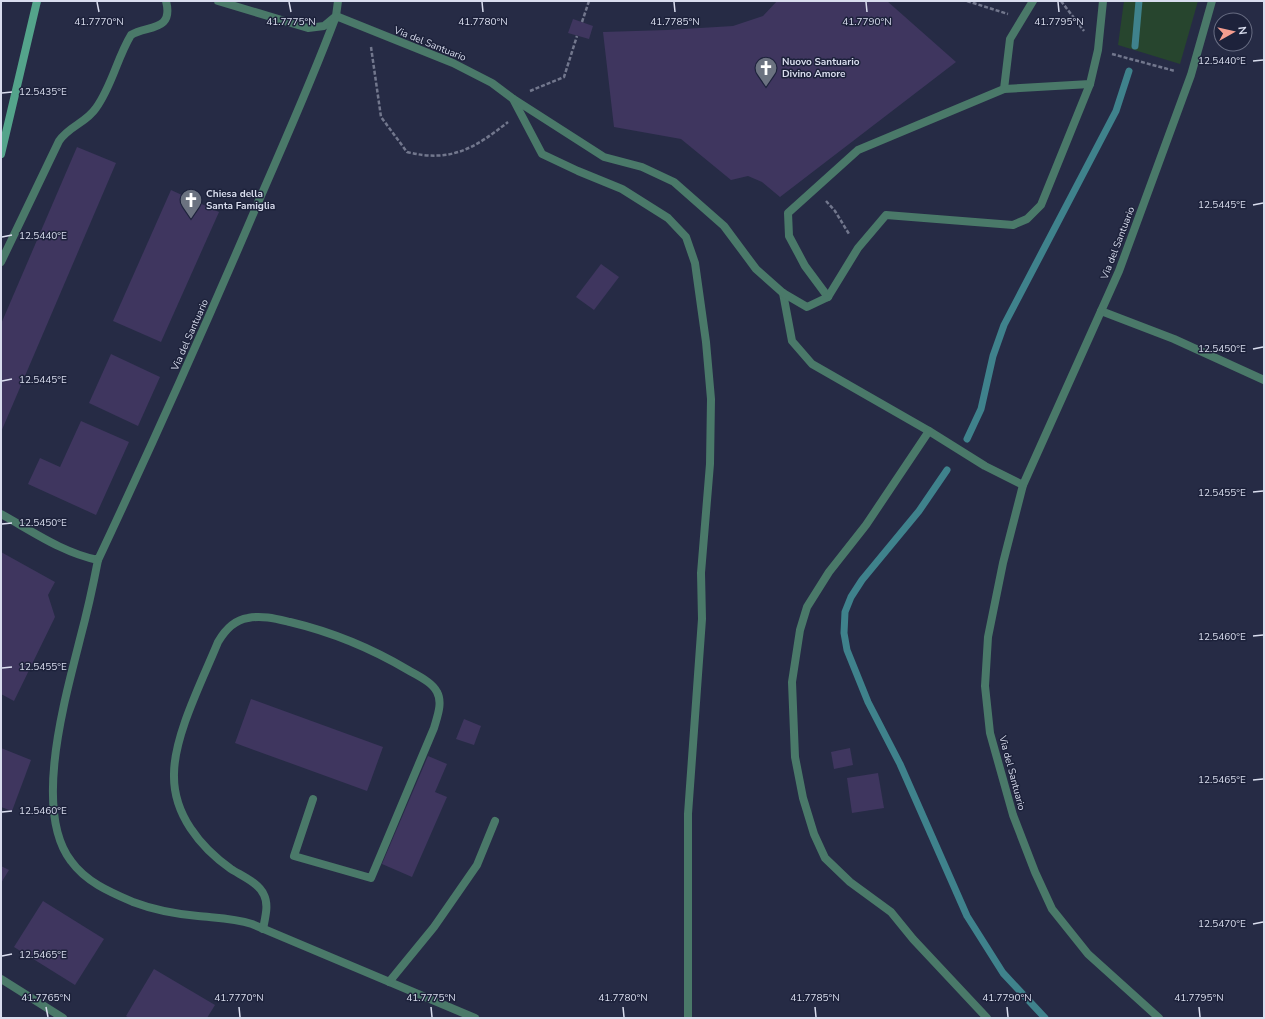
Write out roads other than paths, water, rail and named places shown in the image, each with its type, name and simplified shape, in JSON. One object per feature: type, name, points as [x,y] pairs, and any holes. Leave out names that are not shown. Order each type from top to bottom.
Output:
[{"type":"main road","points":[[1,154],[37,1]]},
{"type":"street","points":[[1,262],[59,141],[69,129],[87,119],[103,99],[131,35],[141,30],[150,30],[159,26],[164,21],[167,14],[166,1]]},
{"type":"street","points":[[218,1],[308,28],[324,26],[336,16]]},
{"type":"street","name":"Via del Santuario","points":[[338,1],[336,16],[318,64],[235,258],[137,477],[98,560],[70,680],[56,750],[53,805],[57,829],[70,860],[81,873],[93,882],[133,902],[172,912],[241,920],[475,1018]]},
{"type":"street","points":[[1004,89],[1010,38],[1033,1]]},
{"type":"street","points":[[1090,84],[1004,89],[858,150],[788,213],[789,236],[805,266],[828,297],[858,248],[886,215],[1013,225],[1027,219],[1041,205],[1090,84],[1098,50],[1103,1]]},
{"type":"street","name":"Via del Santuario","points":[[1159,1018],[1088,954],[1052,909],[1034,872],[1013,815],[990,733],[985,686],[988,637],[1003,562],[1024,485],[1119,271],[1191,75],[1212,1]]},
{"type":"street","name":"Via del Santuario","points":[[336,16],[453,63],[492,82],[512,98],[604,157],[642,167],[674,182],[724,226],[756,269],[783,293],[807,307],[828,297]]},
{"type":"street","points":[[512,98],[542,154],[622,189],[668,218],[686,237],[695,263],[706,342],[710,406],[710,464],[702,551],[702,619],[688,814],[688,1018]]},
{"type":"street","points":[[783,293],[792,341],[812,364],[929,431],[985,466],[1024,485]]},
{"type":"street","points":[[1101,311],[1174,339],[1264,380]]},
{"type":"street","points":[[929,431],[866,525],[829,572],[807,607],[800,630],[792,674],[791,695],[795,757],[803,798],[814,834],[825,858],[850,882],[891,912],[913,939],[987,1018]]},
{"type":"street","points":[[1,514],[58,546],[84,557],[98,560]]},
{"type":"street","points":[[263,928],[266,911],[264,895],[253,883],[220,861],[201,841],[186,822],[177,803],[175,793],[174,764],[176,750],[182,731],[218,642],[224,632],[239,620],[250,617],[272,618],[339,636],[386,657],[427,682],[437,692],[439,706],[434,728],[371,878],[294,856],[313,799]]},
{"type":"street","points":[[389,982],[434,927],[477,865],[495,822]]},
{"type":"street","points":[[1,979],[63,1018]]},
{"type":"waterway","points":[[1135,46],[1139,1]]},
{"type":"waterway","points":[[967,439],[981,409],[993,356],[1004,325],[1116,111],[1129,71]]},
{"type":"waterway","points":[[947,470],[919,511],[862,580],[851,597],[845,612],[844,633],[847,650],[868,702],[900,764],[967,916],[1003,973],[1045,1018]]},
{"type":"place","name":"Nuovo Santuario Divino Amore","points":[[766,88]]},
{"type":"place","name":"Chiesa della Santa Famiglia","points":[[191,220]]}]
